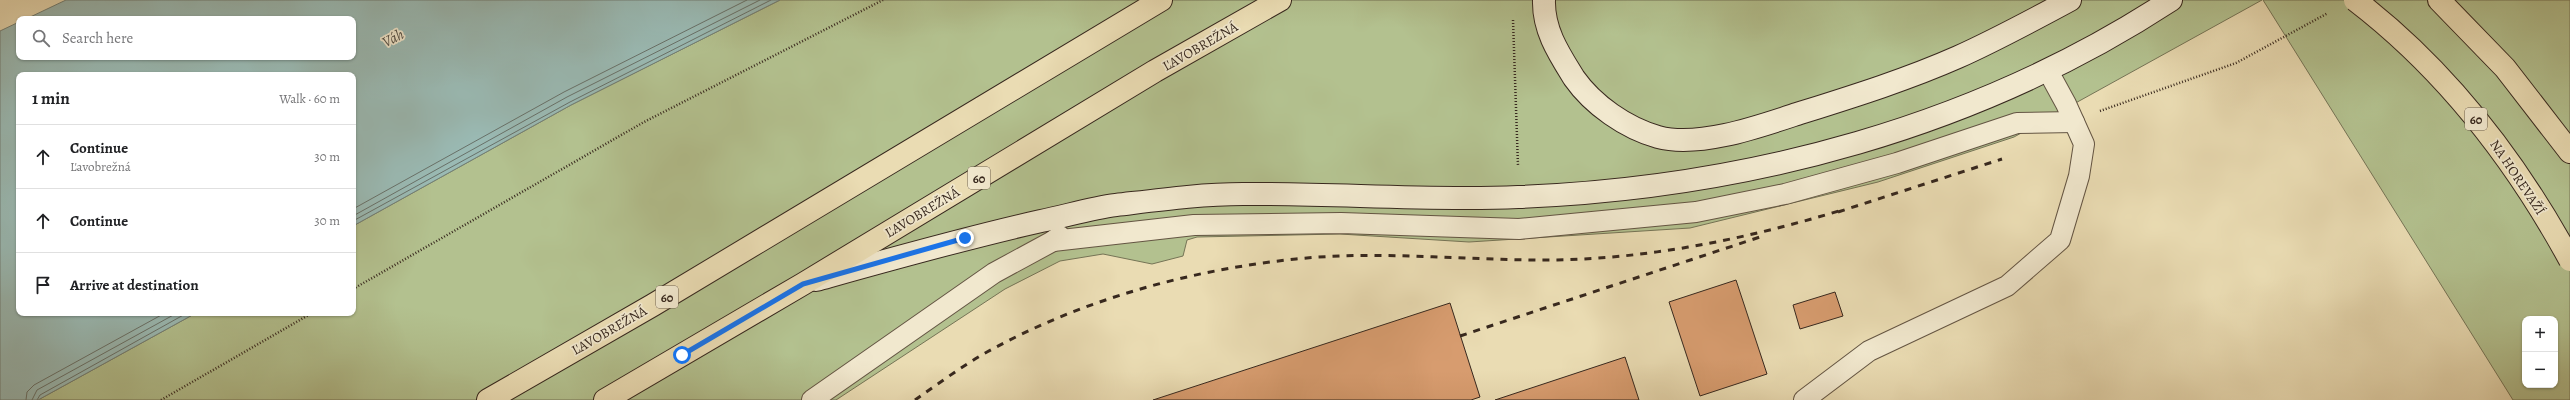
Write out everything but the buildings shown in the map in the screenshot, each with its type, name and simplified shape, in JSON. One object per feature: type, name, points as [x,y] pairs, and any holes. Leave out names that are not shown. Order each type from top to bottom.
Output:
[{"type":"main road","name":"ĽAVOBREŽNÁ","points":[[488,400],[653,305],[1161,0]]},
{"type":"main road","name":"ĽAVOBREŽNÁ","points":[[605,400],[803,284],[1156,71],[1280,0]]},
{"type":"main road","points":[[1544,0],[1544,9],[1554,47],[1581,88],[1616,118],[1659,137],[1701,139],[1753,128],[1868,91],[1957,57],[2070,0]]},
{"type":"main road","points":[[803,284],[965,238],[1114,205],[1240,194],[1518,197],[1635,188],[1775,166],[1914,125],[1982,100],[2048,71],[2125,30],[2171,0]]},
{"type":"main road","name":"NA HOREVAŽÍ","points":[[2355,0],[2403,41],[2466,107],[2530,190],[2570,260]]},
{"type":"main road","points":[[2438,0],[2505,68],[2570,152]]},
{"type":"lane","points":[[1804,400],[1869,351],[2007,286],[2060,240],[2079,176],[2084,144],[2048,71]]},
{"type":"lane","points":[[812,400],[994,273],[1056,238],[1194,225],[1340,223],[1519,229],[1696,212],[1785,194],[1896,163],[2017,123],[2074,122]]},
{"type":"path","points":[[356,287],[644,122],[883,0]]},
{"type":"path","points":[[2074,122],[2236,62],[2330,12]]},
{"type":"path","points":[[1513,17],[1518,167]]},
{"type":"path","points":[[161,400],[307,316]]},
{"type":"green space","points":[[780,0],[2262,0],[2014,137],[1878,182],[1690,228],[1469,242],[1340,234],[1197,237],[1187,240],[1183,256],[1152,264],[1103,254],[1060,261],[1005,289],[836,400],[38,400],[191,316],[356,316],[356,224],[571,105]]},
{"type":"green space","points":[[2263,0],[2570,0],[2570,400],[2513,400]]},
{"type":"water","name":"Váh","points":[[66,0],[780,0],[571,105],[356,224],[356,72],[16,72],[16,316],[191,316],[38,400],[0,400],[0,31],[16,23],[16,60],[356,60],[356,16],[32,16]]},
{"type":"railway","points":[[1838,212],[2002,159]]},
{"type":"railway","points":[[915,400],[959,369],[987,352],[1060,317],[1137,290],[1216,271],[1256,264],[1329,256],[1557,260],[1630,255],[1666,251],[1737,238],[1842,210]]},
{"type":"railway","points":[[1460,336],[1760,237]]},
{"type":"route","points":[[682,355],[803,284],[965,238]]}]
